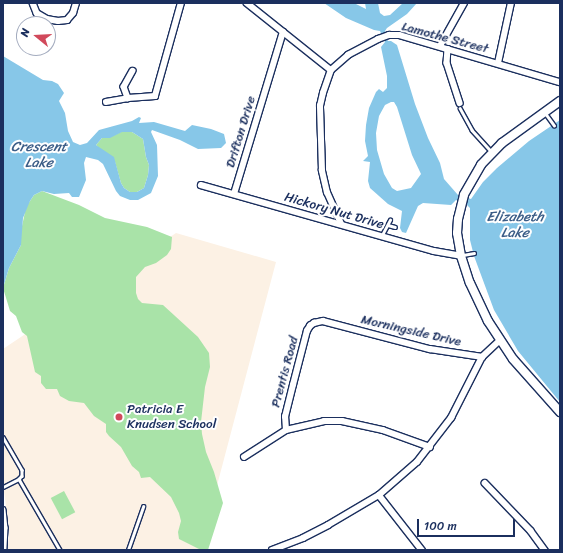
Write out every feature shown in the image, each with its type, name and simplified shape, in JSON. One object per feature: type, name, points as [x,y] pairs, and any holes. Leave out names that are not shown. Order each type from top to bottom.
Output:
[{"type":"main road","points":[[560,101],[519,129],[492,153],[472,178],[460,206],[457,233],[461,256],[472,289],[499,340],[530,380],[560,412]]},
{"type":"street","points":[[33,3],[37,13],[47,19],[54,20],[67,20],[73,13],[76,3]]},
{"type":"street","points":[[106,102],[128,98],[155,96],[182,3]]},
{"type":"street","points":[[248,3],[331,70],[320,106],[320,151],[322,171],[327,193],[341,224]]},
{"type":"street","points":[[440,46],[464,3]]},
{"type":"street","points":[[498,64],[511,3]]},
{"type":"street","name":"Drifton Drive","points":[[234,194],[283,32]]},
{"type":"street","name":"Lamothe Street","points":[[331,70],[348,55],[385,37],[399,35],[560,82]]},
{"type":"street","points":[[448,49],[447,63],[460,106]]},
{"type":"street","points":[[128,98],[124,87],[132,71]]},
{"type":"street","name":"Hickory Nut Drive","points":[[201,185],[440,253],[461,256]]},
{"type":"street","name":"Morningside Drive","points":[[314,323],[323,322],[430,349],[482,357]]},
{"type":"street","name":"Prentis Road","points":[[286,430],[285,417],[307,331],[314,323]]},
{"type":"street","points":[[272,550],[303,538],[379,495],[417,462],[451,418],[482,357],[499,340]]},
{"type":"street","points":[[244,457],[286,430],[324,421],[342,421],[383,430],[430,447]]},
{"type":"street","points":[[485,483],[530,531],[545,550]]},
{"type":"street","points":[[379,495],[422,550]]},
{"type":"street","points":[[3,510],[5,528],[4,550]]},
{"type":"lane","points":[[460,106],[472,130],[492,153]]},
{"type":"lane","points":[[545,112],[554,125]]},
{"type":"lane","points":[[382,236],[390,220]]},
{"type":"lane","points":[[388,225],[395,227]]},
{"type":"lane","points":[[461,256],[474,253]]},
{"type":"lane","points":[[3,437],[22,470],[22,476],[20,479],[3,487]]},
{"type":"lane","points":[[20,479],[60,550]]},
{"type":"lane","points":[[128,550],[142,507]]},
{"type":"shaded area","name":"Patricia E Knudsen School","points":[[176,233],[276,262],[200,550],[8,550],[9,527],[3,485],[3,349]]},
{"type":"green space","points":[[121,132],[132,132],[143,139],[149,165],[148,175],[144,188],[137,192],[130,192],[124,188],[115,162],[96,145],[102,138],[108,138]]},
{"type":"green space","points":[[42,191],[79,205],[105,218],[147,227],[172,237],[171,249],[167,255],[156,263],[145,267],[136,277],[136,293],[138,299],[142,303],[163,305],[198,337],[209,353],[210,367],[205,387],[201,422],[202,434],[206,452],[214,472],[223,503],[208,550],[201,550],[179,539],[178,532],[181,521],[179,513],[171,497],[150,477],[141,478],[139,472],[132,466],[121,447],[106,432],[106,424],[94,416],[84,403],[69,401],[60,396],[57,389],[46,389],[41,383],[41,376],[35,372],[27,336],[22,332],[16,316],[10,311],[3,288],[9,268],[21,245],[21,231],[26,207],[34,195]]},
{"type":"green space","points":[[64,491],[75,512],[62,519],[51,498]]},
{"type":"water","name":"Elizabeth Lake","points":[[324,3],[354,3],[366,9],[365,3],[378,3],[380,13],[384,16],[390,15],[403,3],[417,3],[407,14],[385,31],[388,41],[391,41],[397,45],[415,104],[428,138],[440,163],[444,179],[458,195],[471,199],[483,182],[497,168],[529,141],[560,120],[560,402],[518,351],[494,310],[474,256],[470,240],[470,208],[456,200],[451,205],[423,203],[418,206],[406,233],[402,232],[400,228],[402,211],[388,204],[370,188],[368,181],[370,162],[363,161],[368,156],[365,141],[366,125],[369,108],[376,92],[379,89],[383,92],[387,88],[387,76],[381,47],[385,42],[380,31],[374,30],[346,18]],"holes":[[[394,102],[397,107],[412,155],[421,174],[411,188],[397,191],[392,188],[384,174],[377,150],[376,133],[379,116],[385,105]]]},
{"type":"water","name":"Crescent Lake","points":[[3,56],[43,80],[52,81],[58,84],[64,93],[59,101],[65,113],[68,131],[73,142],[80,145],[87,143],[99,130],[132,121],[139,117],[141,118],[139,123],[154,122],[185,131],[192,125],[211,129],[224,134],[226,143],[221,148],[198,149],[180,140],[152,130],[151,132],[157,145],[158,176],[151,193],[138,200],[130,200],[120,196],[103,164],[98,160],[86,157],[84,163],[86,180],[79,197],[72,197],[69,193],[54,194],[42,191],[34,195],[30,201],[23,218],[21,245],[9,268],[3,288]],"holes":[[[122,132],[132,132],[143,139],[149,165],[144,188],[137,192],[130,192],[124,188],[121,183],[114,157],[96,145],[102,138],[110,138]]]},
{"type":"place","name":"Patricia E Knudsen School","points":[[119,417]]}]
